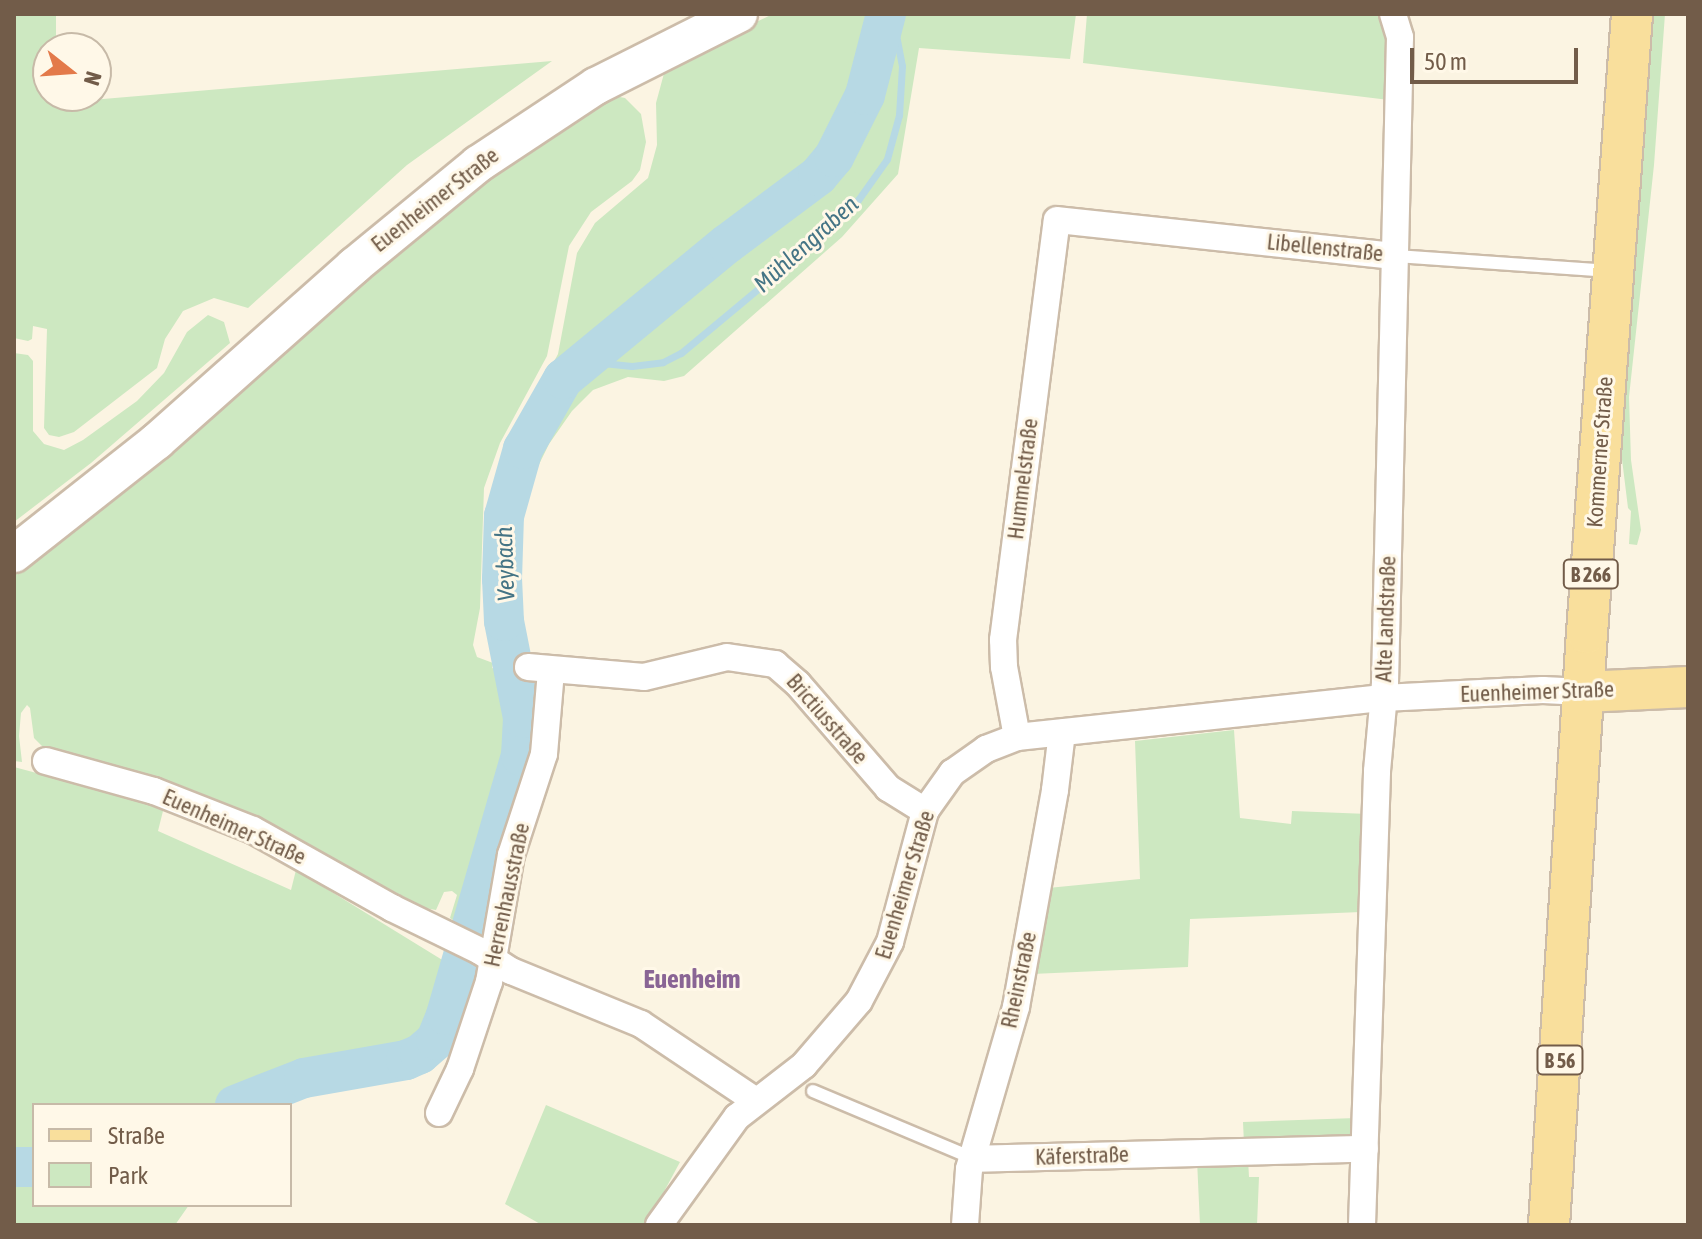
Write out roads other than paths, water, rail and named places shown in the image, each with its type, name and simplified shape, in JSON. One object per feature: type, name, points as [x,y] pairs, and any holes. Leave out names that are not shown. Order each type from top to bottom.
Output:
[{"type":"main road","name":"Euenheimer Straße","points":[[14,554],[157,441],[354,266],[478,164],[553,112],[619,72],[739,14]]},
{"type":"main road","name":"Kommerner Straße","points":[[1549,1225],[1632,14]]},
{"type":"main road","name":"Euenheimer Straße","points":[[1584,692],[1688,687]]},
{"type":"street","name":"Alte Landstraße","points":[[1362,1225],[1373,875],[1383,698],[1395,256],[1400,37],[1393,14]]},
{"type":"street","name":"Libellenstraße","points":[[1057,220],[1395,256]]},
{"type":"street","name":"Hummelstraße","points":[[1017,737],[1004,667],[1003,640],[1057,220]]},
{"type":"street","name":"Brictiusstraße","points":[[540,669],[644,677],[717,658],[747,657],[775,664],[798,684],[888,788],[925,811]]},
{"type":"street","name":"Herrenhausstraße","points":[[439,1113],[460,1069],[511,855],[544,754],[540,669]]},
{"type":"street","name":"Euenheimer Straße","points":[[46,761],[154,791],[253,830],[451,939],[641,1024],[756,1101],[821,1048],[871,982],[890,942],[925,811],[952,773],[986,749],[1017,737],[1383,698],[1543,690],[1584,692]]},
{"type":"street","name":"Rheinstraße","points":[[965,1225],[972,1159],[1016,1007],[1055,790],[1062,732]]},
{"type":"street","points":[[659,1225],[737,1117],[756,1101]]},
{"type":"street","name":"Käferstraße","points":[[972,1159],[1365,1149]]},
{"type":"lane","name":"Libellenstraße","points":[[1395,256],[1594,270]]},
{"type":"lane","name":"Käferstraße","points":[[813,1091],[972,1159]]},
{"type":"waterway","name":"Veybach","points":[[240,1103],[304,1078],[406,1060],[420,1054],[436,1040],[446,1015],[521,756],[523,718],[504,621],[502,579],[504,516],[523,449],[563,379],[727,244],[818,176],[834,157],[865,95],[886,14]]},
{"type":"waterway","name":"Mühlengraben","points":[[583,361],[632,366],[663,362],[681,353],[824,234],[858,200],[887,159],[899,115],[902,66],[892,14]]},
{"type":"waterway","name":"Veybach","points":[[14,1167],[32,1167]]},
{"type":"district","name":"Euenheim","points":[[692,980]]}]
